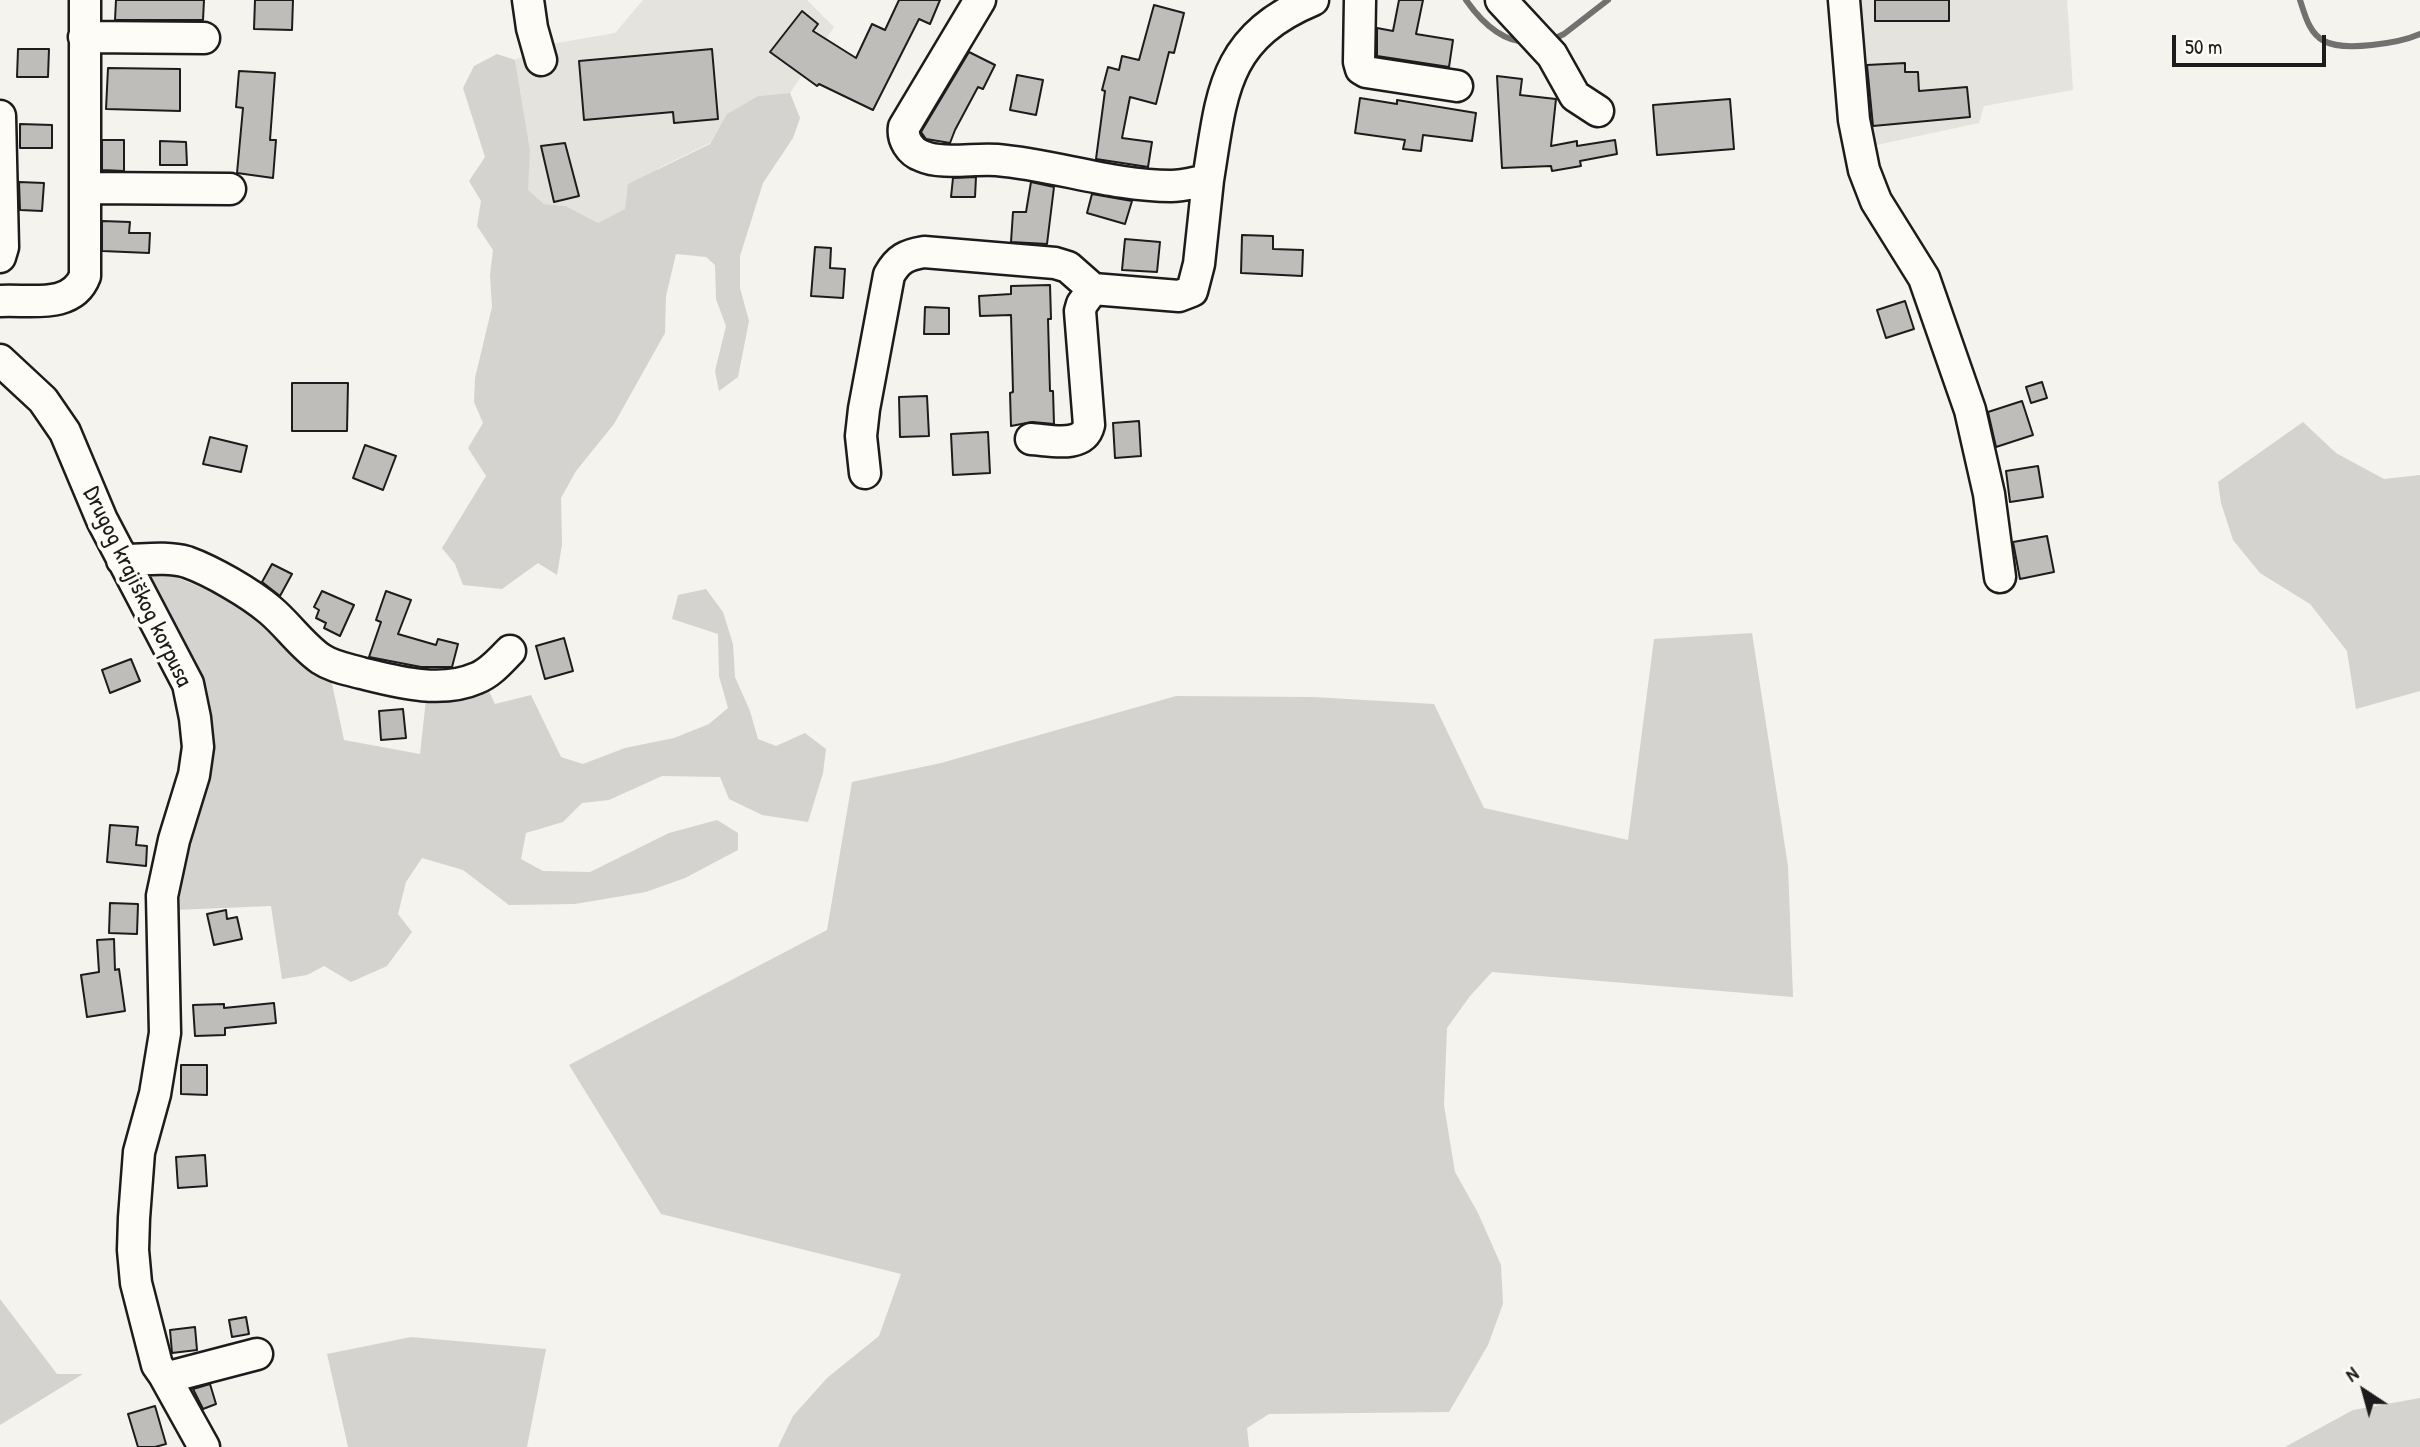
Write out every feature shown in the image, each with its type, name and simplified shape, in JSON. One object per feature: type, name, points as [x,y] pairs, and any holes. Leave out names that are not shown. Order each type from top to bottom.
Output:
[{"type":"street","points":[[0,301],[53,300],[66,297],[82,284],[86,268],[85,0]]},
{"type":"street","points":[[528,0],[541,60]]},
{"type":"street","points":[[980,0],[904,127],[906,141],[915,152],[929,158],[996,160],[1161,186],[1209,180]]},
{"type":"street","points":[[865,473],[861,436],[864,409],[889,275],[897,261],[907,255],[924,252],[1055,263],[1068,267],[1093,289],[1180,296],[1192,291],[1199,264],[1222,96],[1240,54],[1255,36],[1277,17],[1313,0]]},
{"type":"street","points":[[1360,0],[1361,69],[1457,86]]},
{"type":"street","points":[[1501,0],[1544,45],[1575,96],[1598,111]]},
{"type":"street","points":[[1843,0],[1854,120],[1864,170],[1875,201],[1924,278],[1970,410],[1989,494],[2000,577]]},
{"type":"street","points":[[84,37],[204,38]]},
{"type":"street","points":[[0,116],[3,247],[0,257]]},
{"type":"street","points":[[86,188],[230,189]]},
{"type":"street","points":[[1031,439],[1079,440],[1087,433],[1089,425],[1080,311],[1093,289]]},
{"type":"street","name":"Drugog krajiškog korpusa","points":[[0,360],[43,400],[65,432],[102,520],[188,684],[195,719],[198,747],[194,775],[174,840],[162,896],[165,1033],[155,1094],[139,1152],[133,1250],[136,1283],[157,1365],[204,1447]]},
{"type":"street","points":[[122,560],[163,559],[186,562],[270,610],[319,658],[333,666],[393,681],[424,685],[460,684],[479,678],[510,651]]},
{"type":"street","points":[[164,1375],[169,1377],[257,1354]]},
{"type":"shaded area","points":[[643,0],[807,0],[834,27],[790,93],[758,96],[728,114],[710,143],[659,168],[626,209],[598,223],[566,206],[544,204],[527,190],[530,150],[515,60],[551,44],[615,33]]},
{"type":"shaded area","points":[[1852,0],[2067,0],[2073,90],[1984,106],[1979,123],[1867,147]]},
{"type":"shaded area","points":[[497,54],[515,60],[530,150],[528,190],[544,204],[566,206],[598,223],[625,209],[628,184],[710,144],[727,114],[758,96],[790,93],[800,118],[793,138],[763,183],[740,256],[740,288],[749,321],[738,377],[719,391],[715,371],[726,326],[716,299],[715,265],[706,257],[676,254],[666,296],[665,333],[614,424],[576,471],[561,498],[562,545],[557,575],[538,563],[502,589],[463,585],[455,564],[442,548],[486,476],[468,448],[483,423],[474,402],[475,378],[492,307],[490,275],[493,250],[477,226],[481,201],[469,181],[485,157],[463,88],[474,66]]},
{"type":"shaded area","points":[[2303,422],[2336,453],[2384,479],[2420,475],[2420,691],[2356,709],[2347,651],[2310,604],[2260,573],[2233,540],[2221,503],[2218,482]]},
{"type":"shaded area","points":[[161,571],[237,602],[330,674],[344,740],[420,754],[426,699],[488,689],[495,704],[531,695],[561,757],[583,764],[625,748],[674,738],[709,724],[728,708],[719,676],[718,634],[672,619],[678,595],[706,589],[723,612],[733,644],[735,677],[750,711],[758,739],[776,746],[805,733],[826,749],[823,773],[808,822],[762,815],[729,799],[720,777],[662,776],[609,800],[582,803],[563,822],[526,833],[521,859],[543,871],[590,872],[669,833],[717,820],[738,833],[738,850],[685,878],[646,892],[575,904],[509,905],[463,870],[422,858],[406,882],[398,914],[412,932],[387,966],[351,982],[324,966],[307,975],[282,979],[271,906],[175,910],[176,887],[203,775],[145,572]]},
{"type":"shaded area","points":[[1752,633],[1788,866],[1793,997],[1492,972],[1470,996],[1447,1028],[1444,1105],[1455,1172],[1478,1213],[1501,1265],[1503,1304],[1488,1345],[1449,1412],[1269,1414],[1247,1428],[1249,1447],[778,1447],[793,1416],[827,1378],[879,1336],[901,1274],[661,1214],[569,1065],[827,930],[852,782],[941,763],[1176,696],[1313,697],[1434,704],[1484,808],[1628,840],[1654,639]]},
{"type":"shaded area","points":[[0,1299],[57,1374],[83,1374],[0,1425]]},
{"type":"shaded area","points":[[411,1337],[546,1349],[527,1447],[348,1447],[327,1354]]},
{"type":"shaded area","points":[[2420,1398],[2420,1447],[2285,1447],[2353,1410]]},
{"type":"building","points":[[116,0],[204,0],[203,20],[115,20]]},
{"type":"building","points":[[255,0],[293,0],[292,30],[254,29]]},
{"type":"building","points":[[899,0],[940,0],[930,24],[919,19],[873,110],[819,84],[817,86],[770,52],[802,11],[818,24],[813,31],[856,58],[872,24],[885,30]]},
{"type":"building","points":[[1399,0],[1423,0],[1416,34],[1453,40],[1449,67],[1377,56],[1377,28],[1393,31]]},
{"type":"building","points":[[1875,0],[1949,0],[1949,21],[1875,21]]},
{"type":"building","points":[[1154,5],[1184,13],[1174,53],[1169,52],[1156,104],[1130,97],[1122,138],[1152,142],[1148,167],[1096,159],[1105,91],[1102,90],[1108,67],[1119,70],[1122,56],[1139,60]]},
{"type":"building","points":[[18,49],[49,49],[48,77],[17,77]]},
{"type":"building","points":[[712,49],[718,119],[674,123],[673,112],[584,120],[579,61]]},
{"type":"building","points":[[969,52],[995,65],[983,89],[978,87],[950,143],[926,139],[921,132]]},
{"type":"building","points":[[1905,63],[1905,72],[1918,72],[1919,91],[1967,87],[1970,117],[1873,126],[1867,65]]},
{"type":"building","points":[[108,68],[180,69],[180,111],[106,109]]},
{"type":"building","points":[[239,71],[275,73],[270,140],[276,140],[273,178],[237,173],[243,108],[236,107]]},
{"type":"building","points":[[1017,75],[1043,80],[1036,115],[1010,110]]},
{"type":"building","points":[[1497,76],[1522,79],[1520,95],[1556,99],[1551,146],[1577,141],[1577,146],[1615,140],[1617,154],[1580,161],[1581,166],[1552,171],[1551,166],[1502,168]]},
{"type":"building","points":[[1360,98],[1397,104],[1397,100],[1476,113],[1472,141],[1423,135],[1421,151],[1403,149],[1405,140],[1355,133]]},
{"type":"building","points":[[1730,99],[1734,149],[1657,155],[1653,105]]},
{"type":"building","points":[[20,124],[52,125],[52,148],[20,148]]},
{"type":"building","points":[[102,140],[124,140],[124,171],[102,170]]},
{"type":"building","points":[[160,141],[186,142],[187,165],[160,165]]},
{"type":"building","points":[[565,143],[579,196],[554,202],[541,146]]},
{"type":"building","points":[[976,177],[975,197],[951,197],[953,178]]},
{"type":"building","points":[[19,182],[44,183],[42,211],[20,210]]},
{"type":"building","points":[[1031,182],[1054,187],[1047,244],[1011,242],[1013,212],[1026,212]]},
{"type":"building","points":[[1092,194],[1132,201],[1125,224],[1087,213]]},
{"type":"building","points":[[102,221],[130,222],[129,233],[150,233],[149,253],[102,251]]},
{"type":"building","points":[[1242,235],[1273,236],[1273,249],[1303,250],[1302,276],[1241,273]]},
{"type":"building","points":[[1125,239],[1160,242],[1157,272],[1122,270]]},
{"type":"building","points":[[815,247],[831,248],[830,268],[845,269],[843,298],[811,296]]},
{"type":"building","points":[[1050,285],[1050,391],[1053,391],[1054,424],[1032,422],[1011,426],[1011,315],[980,316],[979,296],[1011,294],[1011,286]]},
{"type":"building","points":[[1905,301],[1914,329],[1886,338],[1877,310]]},
{"type":"building","points":[[925,307],[949,308],[949,334],[924,334]]},
{"type":"building","points":[[2042,382],[2047,398],[2031,403],[2026,387]]},
{"type":"building","points":[[292,383],[348,383],[347,431],[292,431]]},
{"type":"building","points":[[927,396],[929,436],[900,437],[899,397]]},
{"type":"building","points":[[2022,401],[2033,435],[1996,447],[1988,412]]},
{"type":"building","points":[[1139,421],[1141,456],[1115,458],[1113,423]]},
{"type":"building","points":[[988,432],[990,473],[953,475],[951,434]]},
{"type":"building","points":[[210,437],[247,446],[241,472],[203,464]]},
{"type":"building","points":[[365,445],[396,456],[383,490],[353,478]]},
{"type":"building","points":[[2038,466],[2043,497],[2010,502],[2006,471]]},
{"type":"building","points":[[2047,536],[2054,572],[2020,579],[2013,542]]},
{"type":"building","points":[[272,564],[292,574],[280,596],[262,582]]},
{"type":"building","points":[[322,591],[354,605],[340,636],[324,628],[326,623],[316,618],[319,610],[314,607]]},
{"type":"building","points":[[386,591],[411,600],[398,634],[436,645],[438,639],[458,644],[452,667],[421,667],[369,657],[381,622],[376,620]]},
{"type":"building","points":[[564,638],[573,671],[545,679],[536,646]]},
{"type":"building","points":[[131,659],[140,681],[110,693],[102,670]]},
{"type":"building","points":[[403,709],[406,738],[381,740],[379,711]]},
{"type":"building","points":[[110,825],[138,827],[136,845],[147,846],[146,866],[107,862]]},
{"type":"building","points":[[110,903],[138,904],[137,934],[109,933]]},
{"type":"building","points":[[226,910],[227,919],[237,917],[242,939],[214,945],[207,914]]},
{"type":"building","points":[[114,939],[115,970],[119,969],[125,1011],[87,1017],[81,975],[99,972],[97,940]]},
{"type":"building","points":[[274,1003],[276,1023],[225,1028],[225,1035],[195,1036],[193,1005],[224,1004],[224,1008]]},
{"type":"building","points":[[181,1065],[207,1065],[207,1095],[181,1094]]},
{"type":"building","points":[[205,1155],[207,1186],[178,1188],[176,1157]]},
{"type":"building","points":[[246,1317],[249,1334],[232,1337],[229,1320]]},
{"type":"building","points":[[195,1327],[197,1350],[172,1353],[170,1330]]},
{"type":"building","points":[[210,1384],[216,1404],[203,1409],[193,1389]]},
{"type":"building","points":[[155,1406],[166,1444],[138,1447],[128,1414]]},
{"type":"waterway","points":[[1466,0],[1478,15],[1500,34],[1528,42]]},
{"type":"waterway","points":[[1549,41],[1564,34],[1608,0]]},
{"type":"waterway","points":[[2300,0],[2308,23],[2315,33],[2319,38],[2333,44],[2372,45],[2420,34]]}]
